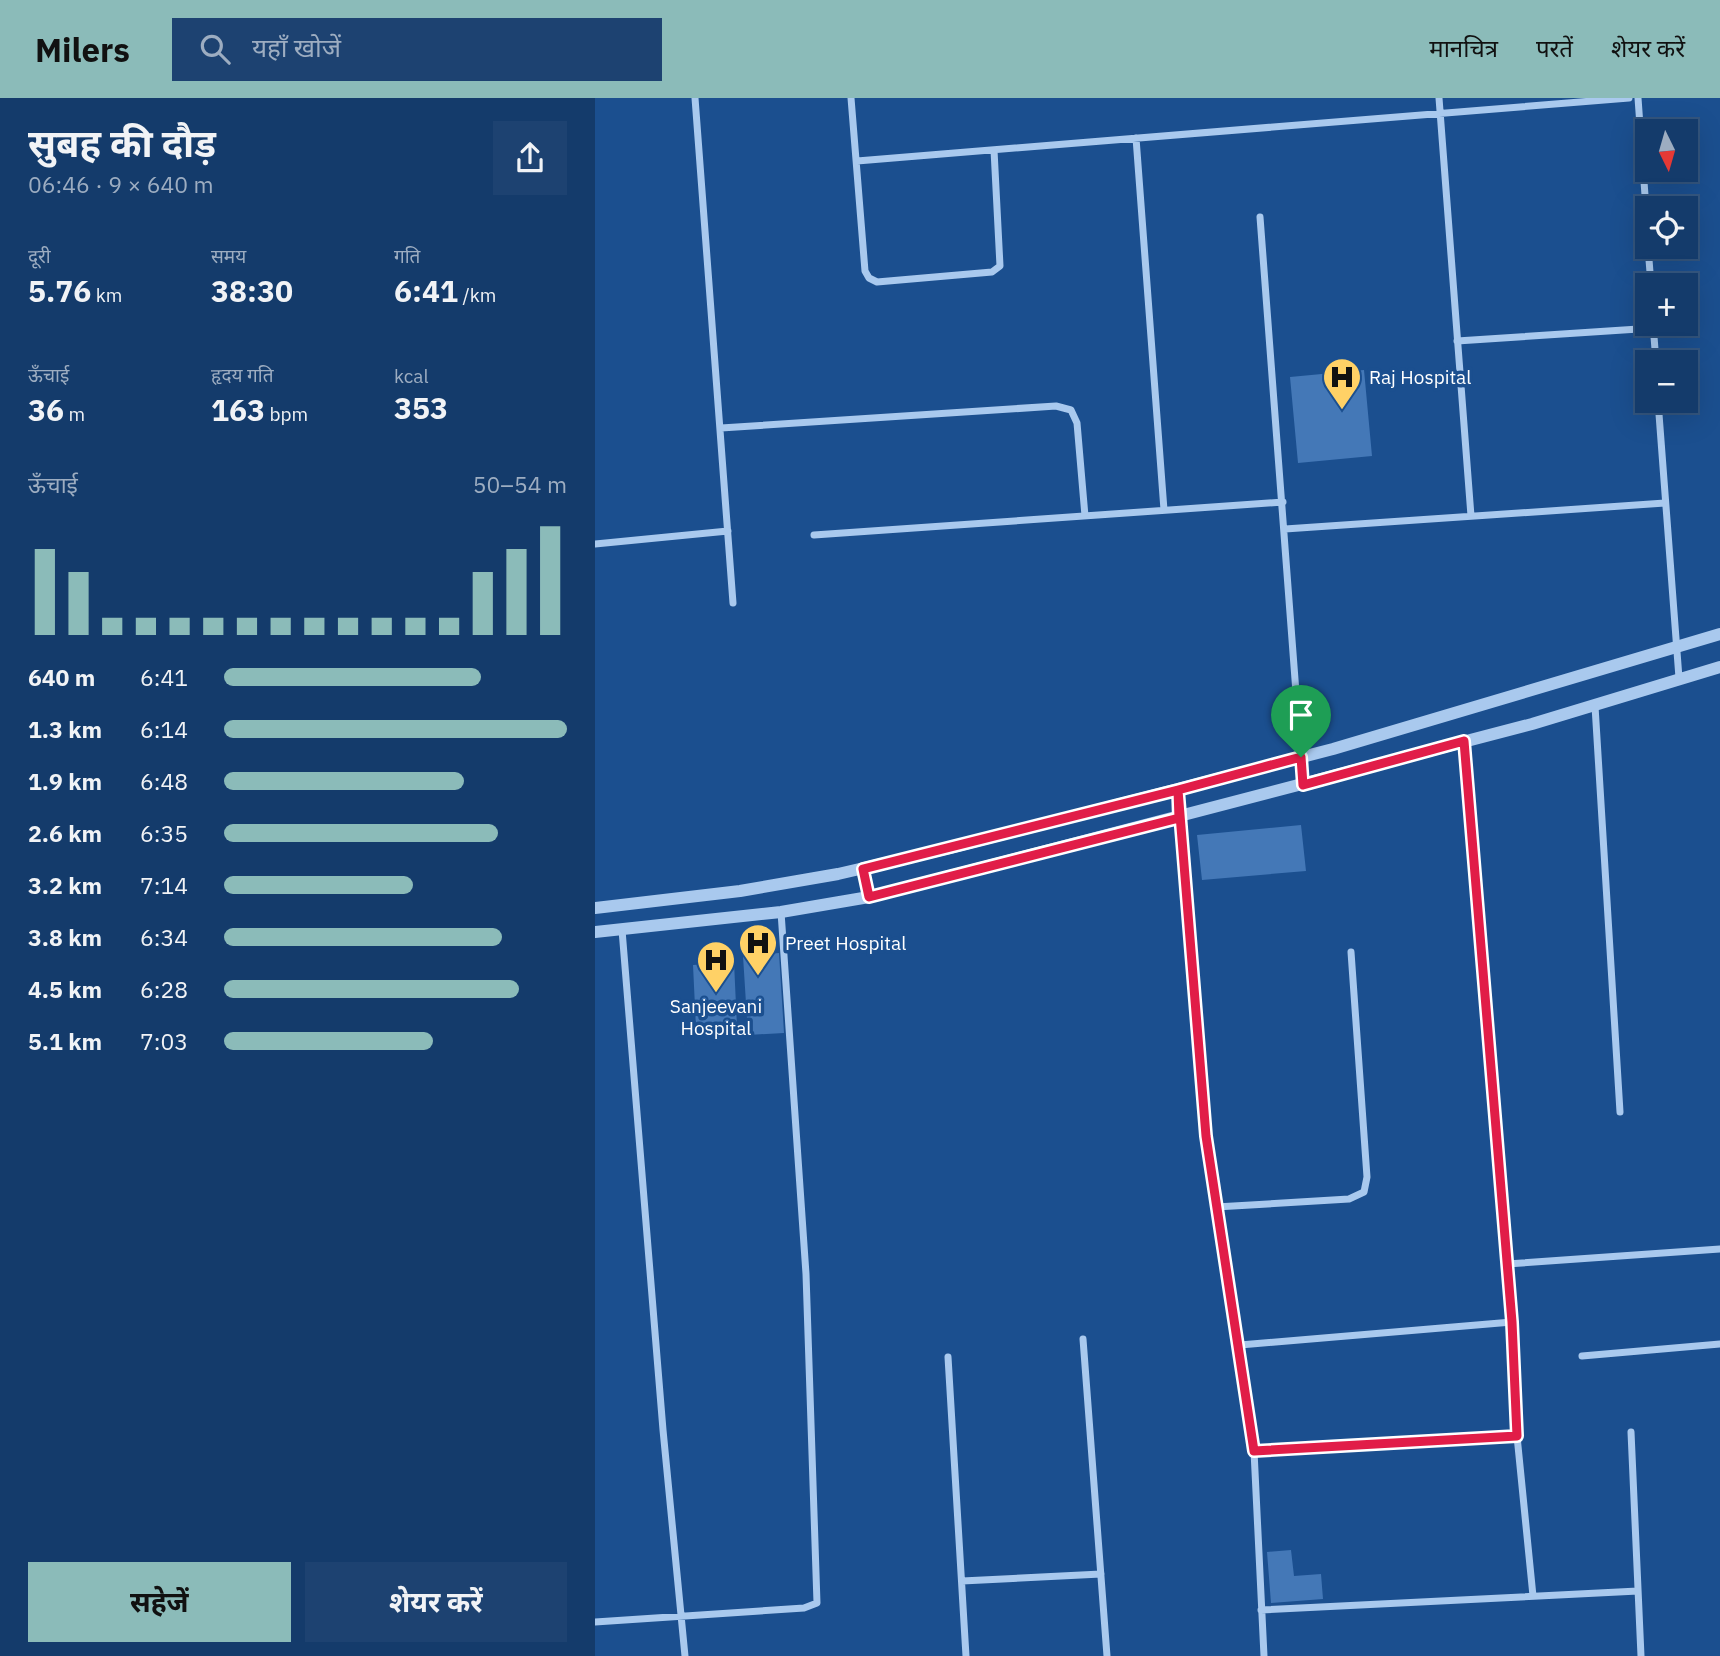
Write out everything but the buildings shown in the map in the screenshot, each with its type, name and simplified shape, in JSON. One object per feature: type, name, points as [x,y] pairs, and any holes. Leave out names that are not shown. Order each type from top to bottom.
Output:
[{"type":"street","points":[[695,98],[733,603]]},
{"type":"street","points":[[852,98],[865,271],[869,278],[877,282],[992,272],[1000,266],[994,150]]},
{"type":"street","points":[[1439,98],[1471,516]]},
{"type":"street","points":[[857,161],[1629,98]]},
{"type":"street","points":[[1639,98],[1645,196]]},
{"type":"street","points":[[1136,138],[1164,510]]},
{"type":"street","points":[[1260,216],[1303,785]]},
{"type":"street","points":[[1457,341],[1635,327]]},
{"type":"street","points":[[720,428],[1056,406],[1071,410],[1077,423],[1086,516]]},
{"type":"street","points":[[1659,413],[1679,678]]},
{"type":"street","points":[[814,534],[1283,502]]},
{"type":"street","points":[[1285,529],[1665,503]]},
{"type":"street","points":[[595,544],[728,531]]},
{"type":"street","points":[[595,908],[740,891],[863,869],[1301,757],[1720,634]]},
{"type":"street","points":[[595,932],[781,912],[869,897],[1303,785],[1595,706],[1720,667]]},
{"type":"street","points":[[1595,706],[1620,1112]]},
{"type":"street","points":[[1464,741],[1512,1322],[1517,1436],[1533,1596]]},
{"type":"street","points":[[1178,790],[1206,1136],[1240,1345],[1254,1451],[1264,1656]]},
{"type":"street","points":[[863,869],[869,897]]},
{"type":"street","points":[[595,1622],[804,1608],[817,1604],[806,1274],[781,912]]},
{"type":"street","points":[[622,930],[661,1416],[685,1656]]},
{"type":"street","points":[[1216,1207],[1349,1199],[1364,1192],[1367,1177],[1351,952]]},
{"type":"street","points":[[1507,1264],[1720,1249]]},
{"type":"street","points":[[1240,1345],[1512,1322]]},
{"type":"street","points":[[1083,1339],[1107,1656]]},
{"type":"street","points":[[1582,1356],[1720,1344]]},
{"type":"street","points":[[948,1357],[966,1656]]},
{"type":"street","points":[[1631,1432],[1641,1656]]},
{"type":"street","points":[[1254,1451],[1517,1436]]},
{"type":"street","points":[[961,1581],[1101,1574]]},
{"type":"street","points":[[1261,1610],[1638,1591]]},
{"type":"place","name":"Raj Hospital","points":[[1342,411]]},
{"type":"place","name":"Preet Hospital","points":[[758,977]]},
{"type":"place","name":"Sanjeevani Hospital","points":[[716,994]]},
{"type":"route","points":[[1301,757],[1178,790],[1179,818],[869,897],[863,869],[1178,790],[1206,1136],[1240,1345],[1254,1451],[1517,1436],[1512,1322],[1464,741],[1303,785],[1301,757]]}]
